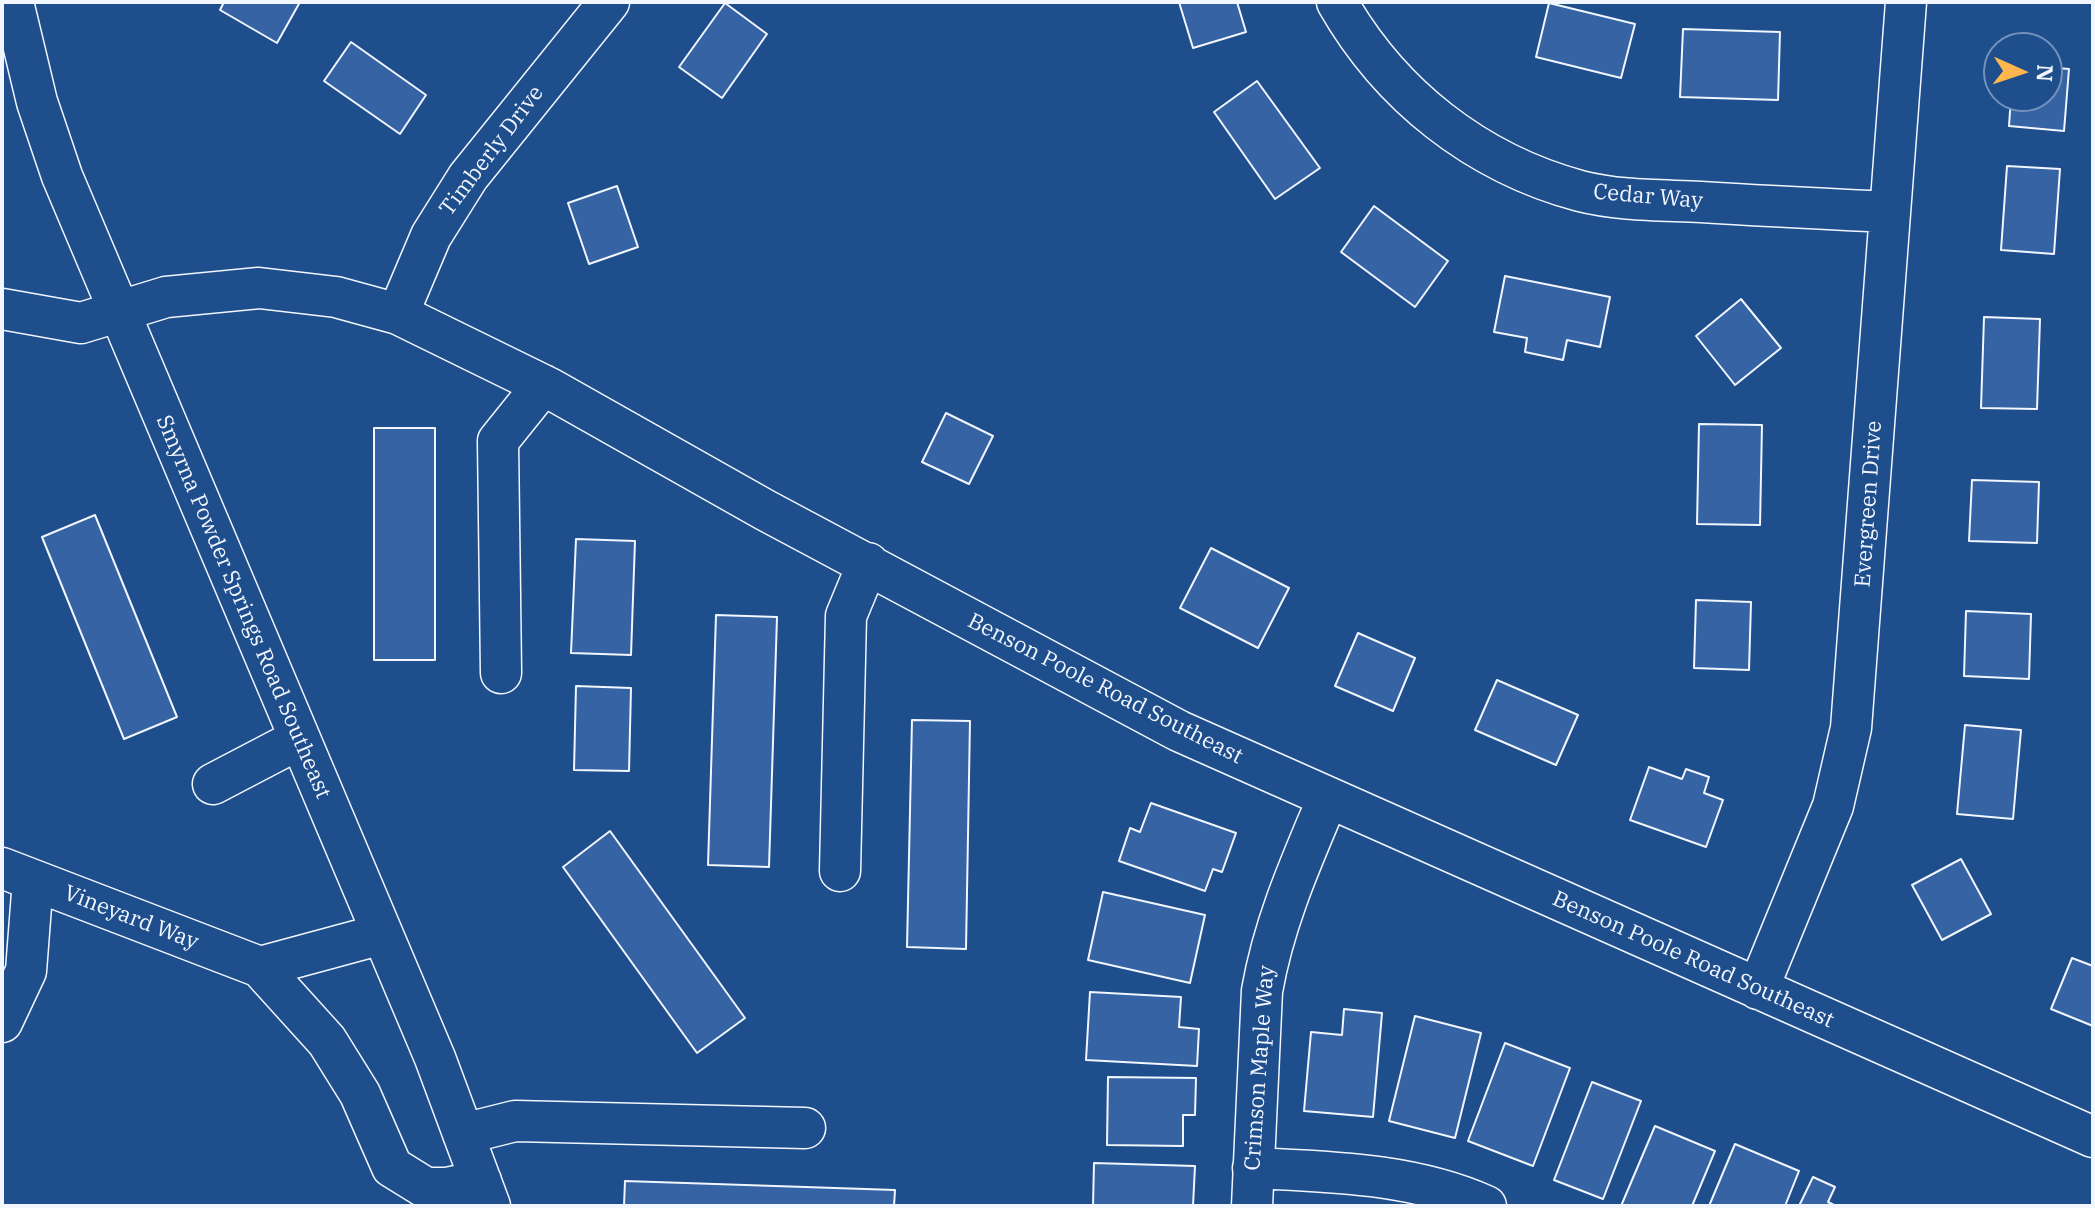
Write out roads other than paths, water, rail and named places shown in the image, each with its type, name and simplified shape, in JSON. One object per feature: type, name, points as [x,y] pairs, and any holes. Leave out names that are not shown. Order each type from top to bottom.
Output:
[{"type":"street","name":"Smyrna Powder Springs Road Southeast","points":[[13,2],[37,102],[62,176],[382,934],[485,1193]]},
{"type":"street","name":"Timberly Drive","points":[[398,314],[431,236],[468,177],[609,2]]},
{"type":"street","name":"Cedar Way","points":[[1337,2],[1362,45],[1441,122],[1484,153],[1529,174],[1582,191],[1633,199],[1889,212]]},
{"type":"street","name":"Evergreen Drive","points":[[1758,989],[1833,806],[1851,728],[1906,2]]},
{"type":"street","name":"Benson Poole Road Southeast","points":[[2,309],[81,323],[166,297],[259,288],[336,297],[398,314],[543,385],[765,510],[1179,731],[2093,1137]]},
{"type":"street","points":[[501,673],[498,441],[543,385]]},
{"type":"street","points":[[840,871],[846,616],[868,563]]},
{"type":"street","points":[[213,784],[299,739]]},
{"type":"street","name":"Crimson Maple Way","points":[[1253,1187],[1262,991],[1267,958],[1277,920],[1328,798]]},
{"type":"street","points":[[2,1022],[26,971],[18,874]]},
{"type":"street","name":"Vineyard Way","points":[[18,874],[260,967]]},
{"type":"street","points":[[382,934],[260,967],[327,1041],[360,1094],[392,1167],[426,1188],[485,1193]]},
{"type":"street","points":[[463,1134],[515,1121],[805,1128]]},
{"type":"street","points":[[1253,1187],[1363,1174],[1440,1191],[1486,1206]]}]
